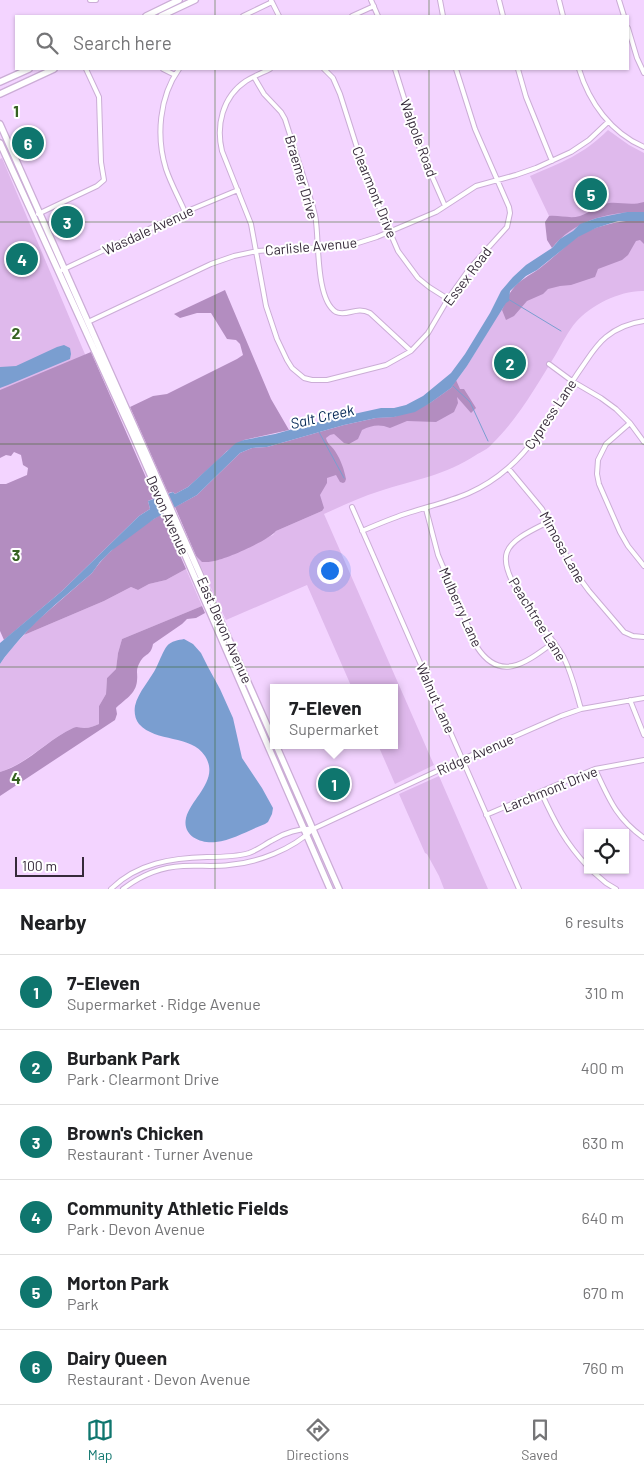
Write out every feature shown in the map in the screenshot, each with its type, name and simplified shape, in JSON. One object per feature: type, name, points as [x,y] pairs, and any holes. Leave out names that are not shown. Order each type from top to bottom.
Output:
[{"type":"main road","points":[[148,15],[179,0]]},
{"type":"main road","points":[[163,15],[195,0]]},
{"type":"main road","points":[[0,82],[27,70]]},
{"type":"main road","points":[[0,94],[52,70]]},
{"type":"main road","name":"Devon Avenue","points":[[0,124],[41,213],[62,270],[158,486]]},
{"type":"main road","name":"Devon Avenue","points":[[0,144],[103,355]]},
{"type":"main road","name":"East Devon Avenue","points":[[103,355],[173,522],[270,732]]},
{"type":"main road","name":"Devon Avenue","points":[[173,522],[330,889]]},
{"type":"main road","points":[[278,749],[338,889]]},
{"type":"street","points":[[90,0],[96,0]]},
{"type":"street","points":[[371,0],[378,15]]},
{"type":"street","points":[[440,0],[443,15]]},
{"type":"street","points":[[499,0],[502,15]]},
{"type":"street","points":[[559,0],[563,15]]},
{"type":"street","points":[[619,0],[624,15]]},
{"type":"street","points":[[245,15],[271,1],[279,15]]},
{"type":"street","points":[[354,15],[374,6]]},
{"type":"street","points":[[629,31],[637,58],[644,73]]},
{"type":"street","points":[[34,216],[97,186],[104,180],[101,164],[98,97],[86,70]]},
{"type":"street","points":[[165,70],[175,75]]},
{"type":"street","points":[[178,70],[168,90],[163,107],[161,136],[166,170],[185,212]]},
{"type":"street","name":"Essex Road","points":[[268,70],[245,82],[230,96],[220,125],[220,142],[251,224],[266,306],[274,331],[292,368],[304,378],[320,380],[386,366],[411,351],[428,333],[448,299],[470,268],[507,227],[509,207],[475,128],[456,70]]},
{"type":"street","name":"Clearmont Drive","points":[[325,70],[333,78],[340,94],[367,178],[398,251],[418,278],[428,287],[448,299]]},
{"type":"street","name":"Walpole Road","points":[[395,70],[420,149],[445,206]]},
{"type":"street","points":[[518,70],[530,106],[552,161]]},
{"type":"street","points":[[579,70],[591,99],[608,122],[625,136],[644,147]]},
{"type":"street","name":"Braemer Drive","points":[[254,77],[264,94],[285,119],[313,207],[322,286],[330,306],[340,313],[364,310],[370,313],[411,351]]},
{"type":"street","name":"Carlisle Avenue","points":[[88,322],[211,264],[234,256],[257,251],[358,243],[390,232],[436,212],[476,186],[523,173],[552,161],[581,146],[608,122]]},
{"type":"street","name":"Wasdale Avenue","points":[[62,270],[185,212],[238,190]]},
{"type":"street","name":"Cypress Lane","points":[[362,531],[405,514],[463,497],[508,468],[534,441],[572,381],[598,345],[618,329],[644,321]]},
{"type":"street","points":[[549,364],[616,409],[630,423],[644,442]]},
{"type":"street","points":[[630,423],[606,444],[598,460],[597,474],[600,487],[620,532],[628,546],[644,566]]},
{"type":"street","name":"Mimosa Lane","points":[[508,468],[536,500],[550,521],[575,572],[589,591],[624,632],[633,636],[644,637]]},
{"type":"street","name":"Walnut Lane","points":[[352,507],[519,889]]},
{"type":"street","name":"Mulberry Lane","points":[[426,509],[438,555],[450,586],[482,655],[499,666],[516,666],[523,664],[554,642]]},
{"type":"street","name":"Peachtree Lane","points":[[550,521],[514,542],[508,548],[505,560],[521,597],[560,651],[568,667],[581,709]]},
{"type":"street","name":"Ridge Avenue","points":[[313,829],[462,759],[561,716],[581,709],[644,698]]},
{"type":"street","points":[[630,700],[644,735]]},
{"type":"street","name":"Larchmont Drive","points":[[486,815],[596,769],[644,760]]},
{"type":"street","points":[[596,769],[616,811],[627,824],[644,838]]},
{"type":"street","points":[[541,792],[564,838],[584,863]]},
{"type":"street","points":[[111,889],[129,875],[150,864],[172,860],[244,854],[259,849],[275,838],[303,828],[313,829]]},
{"type":"street","points":[[123,889],[141,877],[160,870],[182,866],[242,864],[276,854],[306,836],[313,829]]},
{"type":"street","points":[[595,874],[616,889]]},
{"type":"shaded area","points":[[608,130],[644,153],[644,212],[627,212],[560,239],[530,176],[581,152]]},
{"type":"shaded area","points":[[2,158],[87,359],[0,396],[0,159]]},
{"type":"shaded area","points":[[644,202],[644,212],[618,213],[594,219],[571,230],[552,248],[547,240],[545,222],[549,216],[576,217],[605,204],[635,204]]},
{"type":"shaded area","points":[[635,220],[644,221],[644,244],[640,240],[636,241],[628,255],[622,260],[598,269],[595,277],[571,285],[548,289],[543,294],[527,301],[514,316],[506,320],[502,310],[509,294],[521,281],[539,269],[577,237],[605,225]]},
{"type":"shaded area","points":[[644,221],[644,291],[626,293],[598,304],[576,322],[527,401],[490,446],[453,468],[373,493],[324,514],[434,765],[395,784],[380,749],[398,749],[398,684],[350,684],[307,585],[226,620],[196,556],[201,559],[214,561],[322,511],[293,440],[376,418],[451,388],[467,366],[509,296],[555,256]]},
{"type":"shaded area","points":[[225,290],[271,399],[289,430],[244,440],[227,451],[188,487],[175,494],[173,492],[168,493],[130,407],[153,396],[167,394],[243,355],[240,344],[236,340],[227,339],[211,313],[197,313],[180,318],[174,314]]},
{"type":"shaded area","points":[[91,352],[155,498],[148,501],[150,509],[139,516],[62,591],[4,640],[0,631],[0,484],[6,484],[27,475],[28,468],[23,465],[21,455],[14,452],[11,456],[6,455],[0,458],[0,390]]},
{"type":"shaded area","points":[[456,380],[460,389],[464,389],[476,408],[471,413],[457,397],[458,403],[454,412],[436,422],[407,421],[390,428],[373,426],[362,430],[358,439],[349,444],[344,443],[334,434],[330,435],[326,438],[339,458],[346,479],[343,483],[340,482],[336,475],[327,478],[327,483],[320,495],[324,508],[322,511],[276,531],[257,544],[228,557],[202,562],[196,556],[175,507],[197,495],[240,453],[252,448],[267,447],[344,425],[376,418],[394,417],[430,403],[451,388]]},
{"type":"shaded area","points":[[162,514],[186,569],[166,580],[149,584],[138,590],[131,587],[104,601],[24,635],[31,626],[92,573],[115,547]]},
{"type":"shaded area","points":[[186,569],[202,606],[122,639],[116,669],[107,678],[106,694],[99,706],[99,724],[88,728],[73,728],[20,763],[0,772],[0,664],[11,649],[24,635],[104,601],[131,587],[138,590],[149,584],[166,580]]},
{"type":"shaded area","points":[[202,606],[205,613],[196,618],[187,619],[153,644],[151,651],[138,665],[137,681],[134,690],[116,708],[115,720],[0,796],[0,772],[29,758],[73,728],[88,728],[99,724],[99,706],[106,694],[107,678],[116,669],[122,639]]},
{"type":"shaded area","points":[[439,776],[488,889],[444,889],[439,876],[425,853],[399,794]]},
{"type":"water","points":[[627,212],[644,212],[644,221],[618,221],[596,228],[578,237],[537,270],[526,276],[510,291],[509,301],[451,388],[415,412],[344,425],[267,447],[252,448],[240,453],[197,495],[154,519],[111,551],[92,573],[20,639],[0,664],[0,643],[62,591],[139,516],[150,509],[148,501],[173,492],[175,494],[188,487],[236,443],[322,421],[381,408],[394,408],[406,405],[423,396],[451,373],[490,313],[501,291],[526,265],[552,248],[560,239],[580,224],[597,218]]},
{"type":"water","points":[[64,345],[70,348],[70,359],[0,388],[0,367],[16,366]]},
{"type":"water","points":[[184,639],[193,644],[201,653],[220,689],[233,718],[242,758],[273,808],[268,822],[265,824],[222,841],[204,842],[194,838],[187,830],[186,818],[189,810],[207,781],[209,773],[209,765],[205,756],[191,744],[146,730],[139,724],[135,715],[135,706],[139,696],[166,648],[173,642]]},
{"type":"waterway","points":[[508,299],[561,331]]},
{"type":"waterway","points":[[453,386],[470,402],[488,441]]},
{"type":"waterway","name":"Salt Creek","points":[[319,432],[344,478]]},
{"type":"place","name":"Dairy Queen","points":[[28,143]]},
{"type":"place","name":"Morton Park","points":[[591,194]]},
{"type":"place","name":"Brown's Chicken","points":[[67,222]]},
{"type":"place","name":"Community Athletic Fields","points":[[22,259]]},
{"type":"place","name":"Burbank Park","points":[[510,363]]},
{"type":"place","name":"7-Eleven","points":[[334,784]]}]
